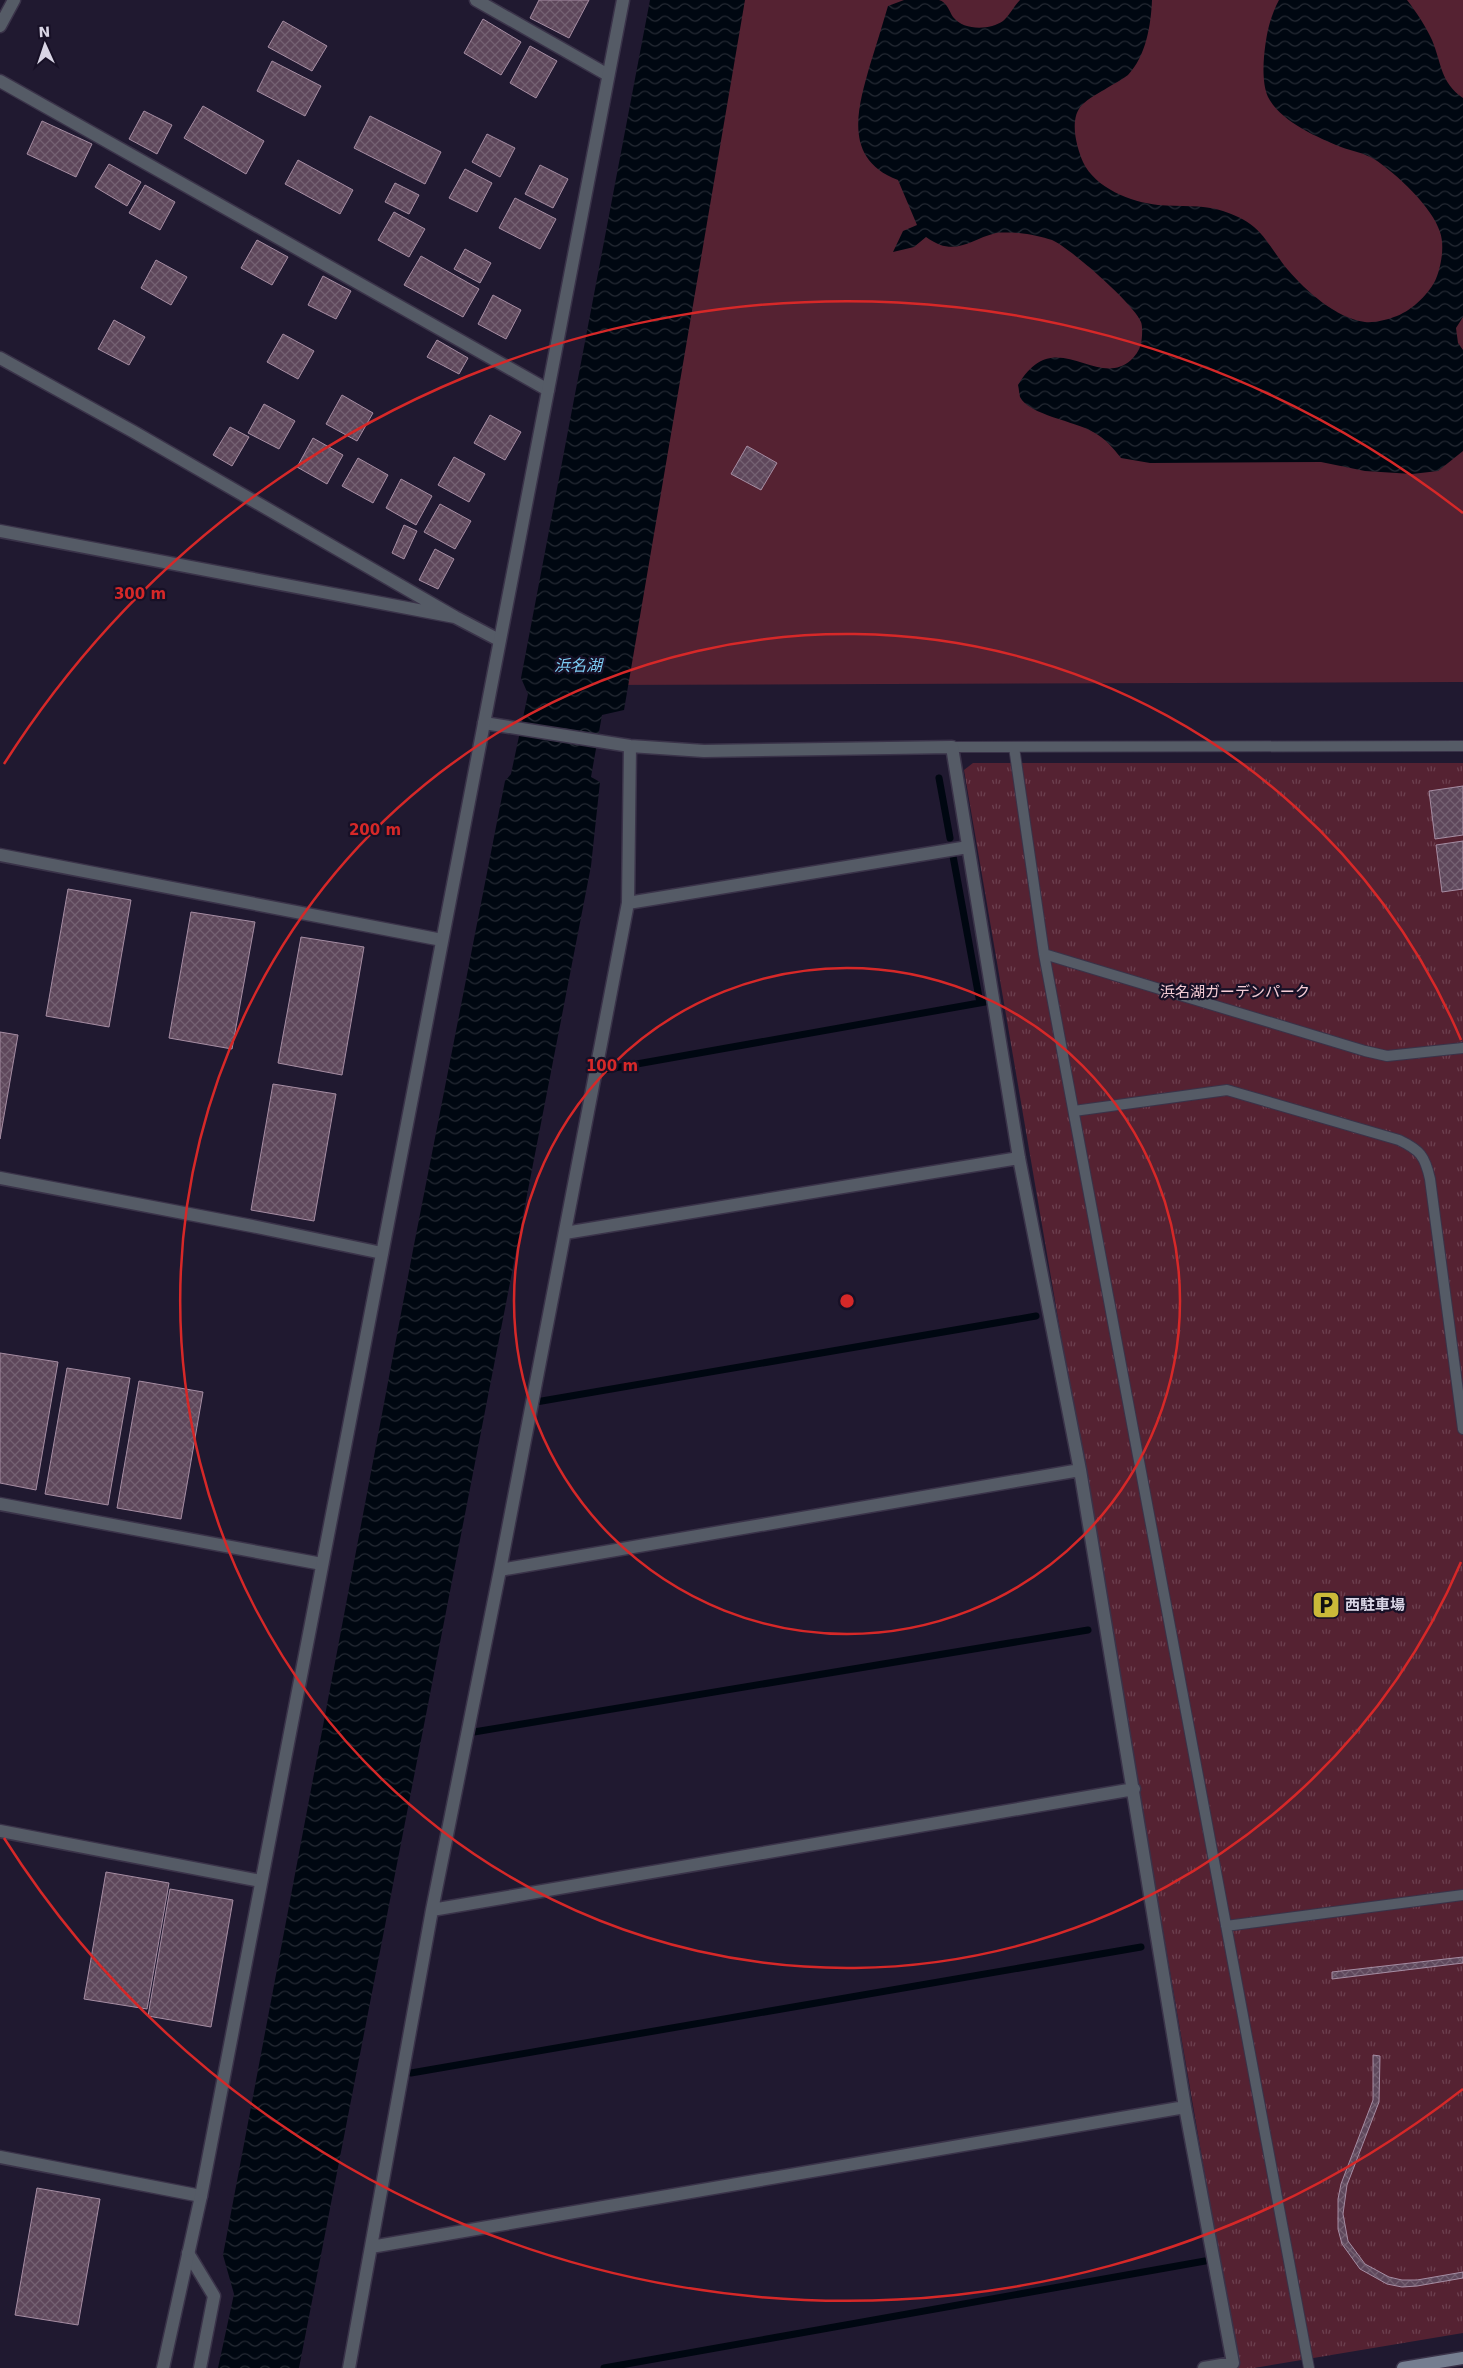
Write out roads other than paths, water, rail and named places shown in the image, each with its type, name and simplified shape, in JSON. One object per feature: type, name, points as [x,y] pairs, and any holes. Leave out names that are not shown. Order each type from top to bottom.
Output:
[{"type":"main road","points":[[1403,2368],[1463,2358]]},
{"type":"street","points":[[0,26],[14,0]]},
{"type":"street","points":[[476,0],[608,75]]},
{"type":"street","points":[[163,2368],[201,2196],[442,940],[489,724],[500,640],[622,0]]},
{"type":"street","points":[[0,81],[548,390]]},
{"type":"street","points":[[0,358],[134,432],[455,617],[500,640]]},
{"type":"street","points":[[0,531],[455,617]]},
{"type":"street","points":[[489,724],[630,746],[704,751],[952,747],[1019,1158],[1080,1470],[1185,2106],[1233,2363],[1204,2368]]},
{"type":"street","points":[[349,2368],[432,1910],[500,1570],[628,903],[630,746]]},
{"type":"street","points":[[628,903],[968,847]]},
{"type":"street","points":[[0,855],[442,940]]},
{"type":"street","points":[[565,1233],[1019,1158]]},
{"type":"street","points":[[0,1178],[382,1253]]},
{"type":"street","points":[[500,1570],[1080,1470]]},
{"type":"street","points":[[0,1504],[322,1564]]},
{"type":"street","points":[[432,1910],[1134,1789]]},
{"type":"street","points":[[0,1831],[261,1881]]},
{"type":"street","points":[[371,2247],[1185,2106]]},
{"type":"street","points":[[0,2158],[201,2196]]},
{"type":"street","points":[[188,2253],[214,2296],[200,2368]]},
{"type":"lane","points":[[952,747],[1463,746]]},
{"type":"lane","points":[[1014,747],[1044,954],[1309,2368]]},
{"type":"lane","points":[[1044,954],[1387,1056],[1463,1048]]},
{"type":"lane","points":[[1074,1111],[1227,1090],[1399,1140],[1416,1148],[1426,1162],[1430,1179],[1463,1430]]},
{"type":"lane","points":[[1226,1926],[1463,1894]]},
{"type":"water","name":"浜名湖","points":[[650,0],[745,0],[624,710],[602,715],[591,777],[600,782],[591,866],[299,2368],[218,2368],[234,2294],[223,2255],[413,1250],[505,781],[511,774],[528,694],[521,678]]},
{"type":"water","points":[[904,0],[942,1],[958,22],[977,28],[991,26],[1003,21],[1020,0],[1152,0],[1146,40],[1134,67],[1126,77],[1088,100],[1078,111],[1075,125],[1076,140],[1083,162],[1089,171],[1105,186],[1137,201],[1158,205],[1207,207],[1243,219],[1259,231],[1288,270],[1322,302],[1343,315],[1365,322],[1376,322],[1400,315],[1418,303],[1435,281],[1441,263],[1442,244],[1440,232],[1430,212],[1422,202],[1383,165],[1366,155],[1341,147],[1300,128],[1274,106],[1266,93],[1264,83],[1265,49],[1270,21],[1279,0],[1407,0],[1421,19],[1429,35],[1450,86],[1463,98],[1463,317],[1456,328],[1458,343],[1463,350],[1463,451],[1438,471],[1412,474],[1365,471],[1321,462],[1150,463],[1121,458],[1097,434],[1042,413],[1025,403],[1020,397],[1018,385],[1032,367],[1046,359],[1061,358],[1104,368],[1118,367],[1131,360],[1139,349],[1142,336],[1141,322],[1127,303],[1101,277],[1072,253],[1052,240],[1023,233],[996,233],[954,247],[936,243],[926,237],[914,247],[893,252],[903,231],[917,225],[898,180],[880,171],[869,160],[858,132],[861,99],[865,82],[888,6]]},
{"type":"waterway","points":[[939,778],[950,838]]},
{"type":"waterway","points":[[953,856],[980,1003]]},
{"type":"waterway","points":[[603,1070],[985,1002]]},
{"type":"waterway","points":[[536,1402],[1036,1316]]},
{"type":"waterway","points":[[474,1732],[1088,1630]]},
{"type":"waterway","points":[[411,2073],[1141,1947]]},
{"type":"waterway","points":[[604,2368],[1205,2261]]},
{"type":"place","name":"西駐車場","points":[[1326,1605]]},
{"type":"park label","name":"浜名湖ガーデンパーク","points":[[1235,992]]}]
